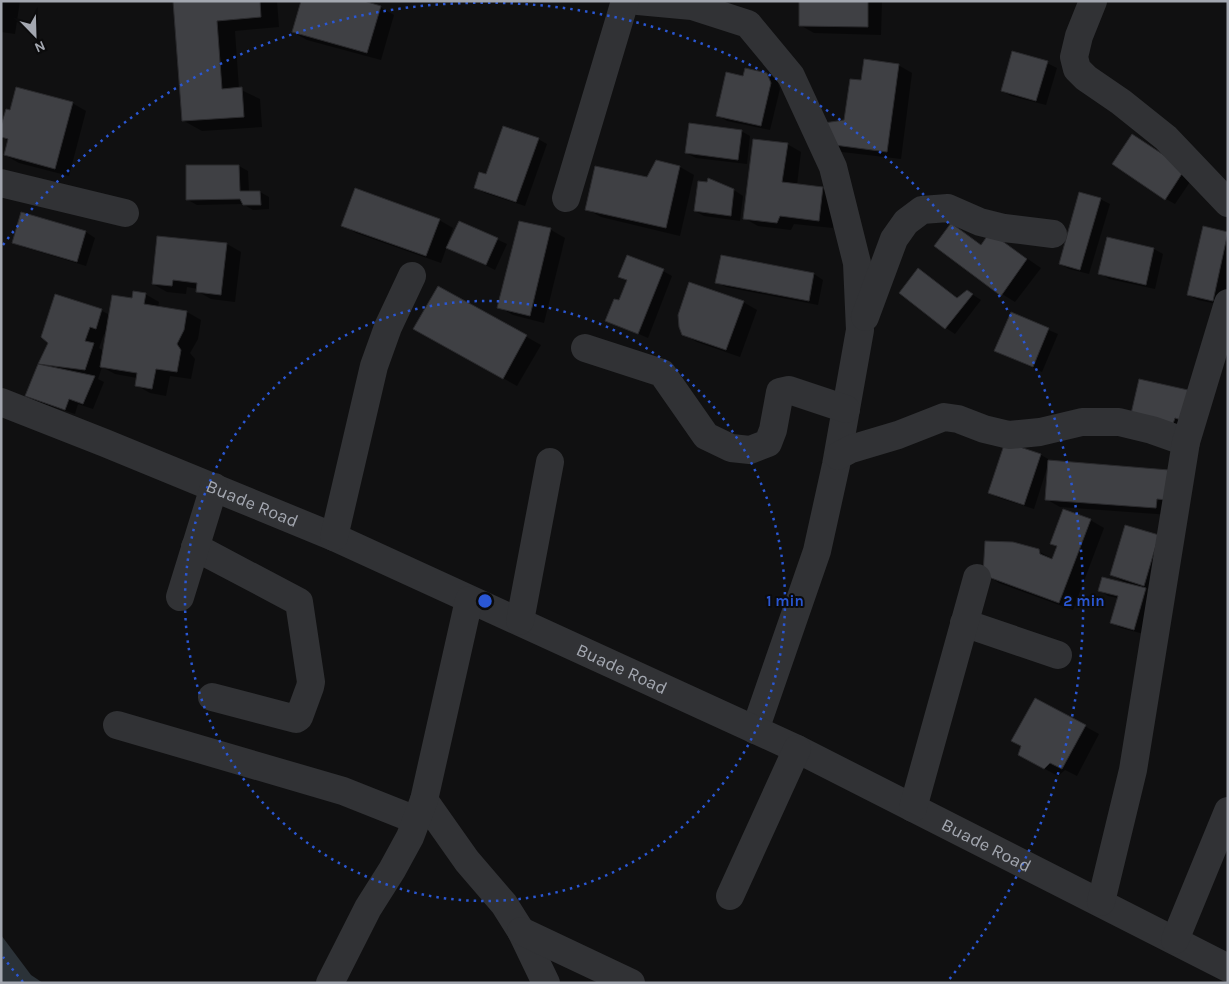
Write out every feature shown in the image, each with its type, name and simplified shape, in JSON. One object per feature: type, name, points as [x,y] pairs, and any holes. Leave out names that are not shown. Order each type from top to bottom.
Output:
[{"type":"street","points":[[566,198],[625,1]]},
{"type":"street","points":[[638,1],[692,6],[748,24],[791,76],[833,167],[857,264],[860,330]]},
{"type":"street","points":[[1093,1],[1074,57],[1077,69],[1086,78],[1121,102],[1166,138],[1228,203]]},
{"type":"street","points":[[1,183],[125,213]]},
{"type":"street","points":[[755,730],[818,551],[838,456],[860,330],[894,239],[906,222],[922,210],[948,208],[980,222],[1004,228],[1053,234]]},
{"type":"street","points":[[334,537],[374,366],[388,327],[412,276]]},
{"type":"street","points":[[1101,902],[1133,770],[1186,442],[1228,303]]},
{"type":"street","points":[[585,348],[662,373],[706,436],[731,448],[750,450],[768,443],[773,430],[780,392],[790,390],[846,409]]},
{"type":"street","name":"Buade Road","points":[[1,402],[334,537],[797,749],[1175,940],[1222,972]]},
{"type":"street","points":[[838,456],[851,449],[898,436],[944,418],[958,419],[984,429],[1009,435],[1040,432],[1082,422],[1119,422],[1152,430],[1186,442]]},
{"type":"street","points":[[520,621],[550,462]]},
{"type":"street","points":[[180,597],[214,488]]},
{"type":"street","points":[[195,547],[299,602],[310,682],[299,717],[296,719],[212,697]]},
{"type":"street","points":[[913,808],[977,578]]},
{"type":"street","points":[[330,983],[368,908],[410,837],[420,810],[469,600]]},
{"type":"street","points":[[964,623],[1058,655]]},
{"type":"street","points":[[117,725],[343,791],[420,810],[504,904],[521,931],[546,983]]},
{"type":"street","points":[[730,896],[797,749]]},
{"type":"street","points":[[1175,940],[1228,810]]},
{"type":"street","points":[[521,931],[631,983]]},
{"type":"shaded area","points":[[1,935],[31,975],[43,983],[1,983]]},
{"type":"building","points":[[173,1],[260,1],[261,17],[217,21],[222,89],[242,87],[244,117],[182,121]]},
{"type":"building","points":[[301,1],[364,1],[381,6],[367,53],[292,32]]},
{"type":"building","points":[[799,1],[868,1],[868,27],[799,26]]},
{"type":"building","points":[[1012,51],[1048,61],[1036,101],[1001,91]]},
{"type":"building","points":[[864,59],[899,64],[887,152],[827,144],[824,123],[844,120],[850,79],[861,80]]},
{"type":"building","points":[[745,68],[767,73],[771,83],[761,126],[716,116],[726,72],[743,76]]},
{"type":"building","points":[[16,87],[73,102],[55,169],[4,155],[8,139],[1,137],[1,126],[6,109],[10,110]]},
{"type":"building","points":[[689,123],[742,130],[738,160],[685,153]]},
{"type":"building","points":[[503,126],[539,138],[516,202],[474,188],[479,172],[486,174]]},
{"type":"building","points":[[1132,134],[1185,169],[1165,200],[1112,164]]},
{"type":"building","points":[[753,139],[788,143],[782,182],[823,187],[819,221],[780,216],[777,223],[743,219]]},
{"type":"building","points":[[656,160],[680,166],[666,228],[585,210],[595,166],[647,177]]},
{"type":"building","points":[[186,165],[239,165],[240,191],[260,191],[261,205],[243,205],[240,199],[186,200]]},
{"type":"building","points":[[708,178],[734,189],[731,216],[694,211],[698,181],[707,182]]},
{"type":"building","points":[[355,188],[440,219],[426,256],[341,226]]},
{"type":"building","points":[[1079,192],[1101,198],[1080,270],[1059,264]]},
{"type":"building","points":[[21,212],[86,231],[77,262],[12,243]]},
{"type":"building","points":[[459,221],[498,238],[486,265],[446,248]]},
{"type":"building","points":[[519,221],[551,228],[530,316],[497,308]]},
{"type":"building","points":[[951,223],[981,245],[990,232],[1027,259],[1001,296],[934,246]]},
{"type":"building","points":[[1203,226],[1228,232],[1213,301],[1187,295]]},
{"type":"building","points":[[157,236],[227,243],[221,295],[196,292],[197,283],[173,280],[172,286],[152,284]]},
{"type":"building","points":[[1107,237],[1154,248],[1146,285],[1098,274]]},
{"type":"building","points":[[627,255],[664,269],[638,334],[605,321],[614,299],[619,300],[627,280],[618,277]]},
{"type":"building","points":[[721,255],[814,273],[809,301],[715,283]]},
{"type":"building","points":[[918,268],[957,298],[967,290],[973,294],[945,329],[899,293]]},
{"type":"building","points":[[689,282],[744,301],[726,350],[682,335],[678,315]]},
{"type":"building","points":[[438,286],[527,335],[503,379],[413,329]]},
{"type":"building","points":[[133,291],[146,293],[144,304],[187,311],[184,330],[177,344],[181,350],[177,372],[156,369],[152,389],[135,386],[137,373],[100,367],[112,295],[132,298]]},
{"type":"building","points":[[55,294],[102,309],[96,329],[90,327],[85,341],[94,343],[85,370],[38,364],[48,343],[41,337]]},
{"type":"building","points":[[1011,312],[1049,328],[1033,367],[994,351]]},
{"type":"building","points":[[38,364],[95,376],[83,404],[69,399],[65,410],[25,396]]},
{"type":"building","points":[[1139,379],[1188,390],[1181,420],[1175,418],[1172,427],[1130,418]]},
{"type":"building","points":[[1005,442],[1041,454],[1024,505],[988,493]]},
{"type":"building","points":[[1048,460],[1169,470],[1167,500],[1157,499],[1156,508],[1045,500]]},
{"type":"building","points":[[1063,509],[1091,519],[1059,603],[983,575],[985,541],[1013,542],[1039,549],[1040,554],[1052,559],[1057,546],[1050,544]]},
{"type":"building","points":[[1125,525],[1159,535],[1144,586],[1110,575]]},
{"type":"building","points":[[1102,577],[1146,588],[1134,630],[1110,623],[1118,596],[1098,591]]},
{"type":"building","points":[[1035,698],[1086,725],[1062,769],[1050,763],[1044,769],[1018,755],[1021,746],[1011,741]]}]
